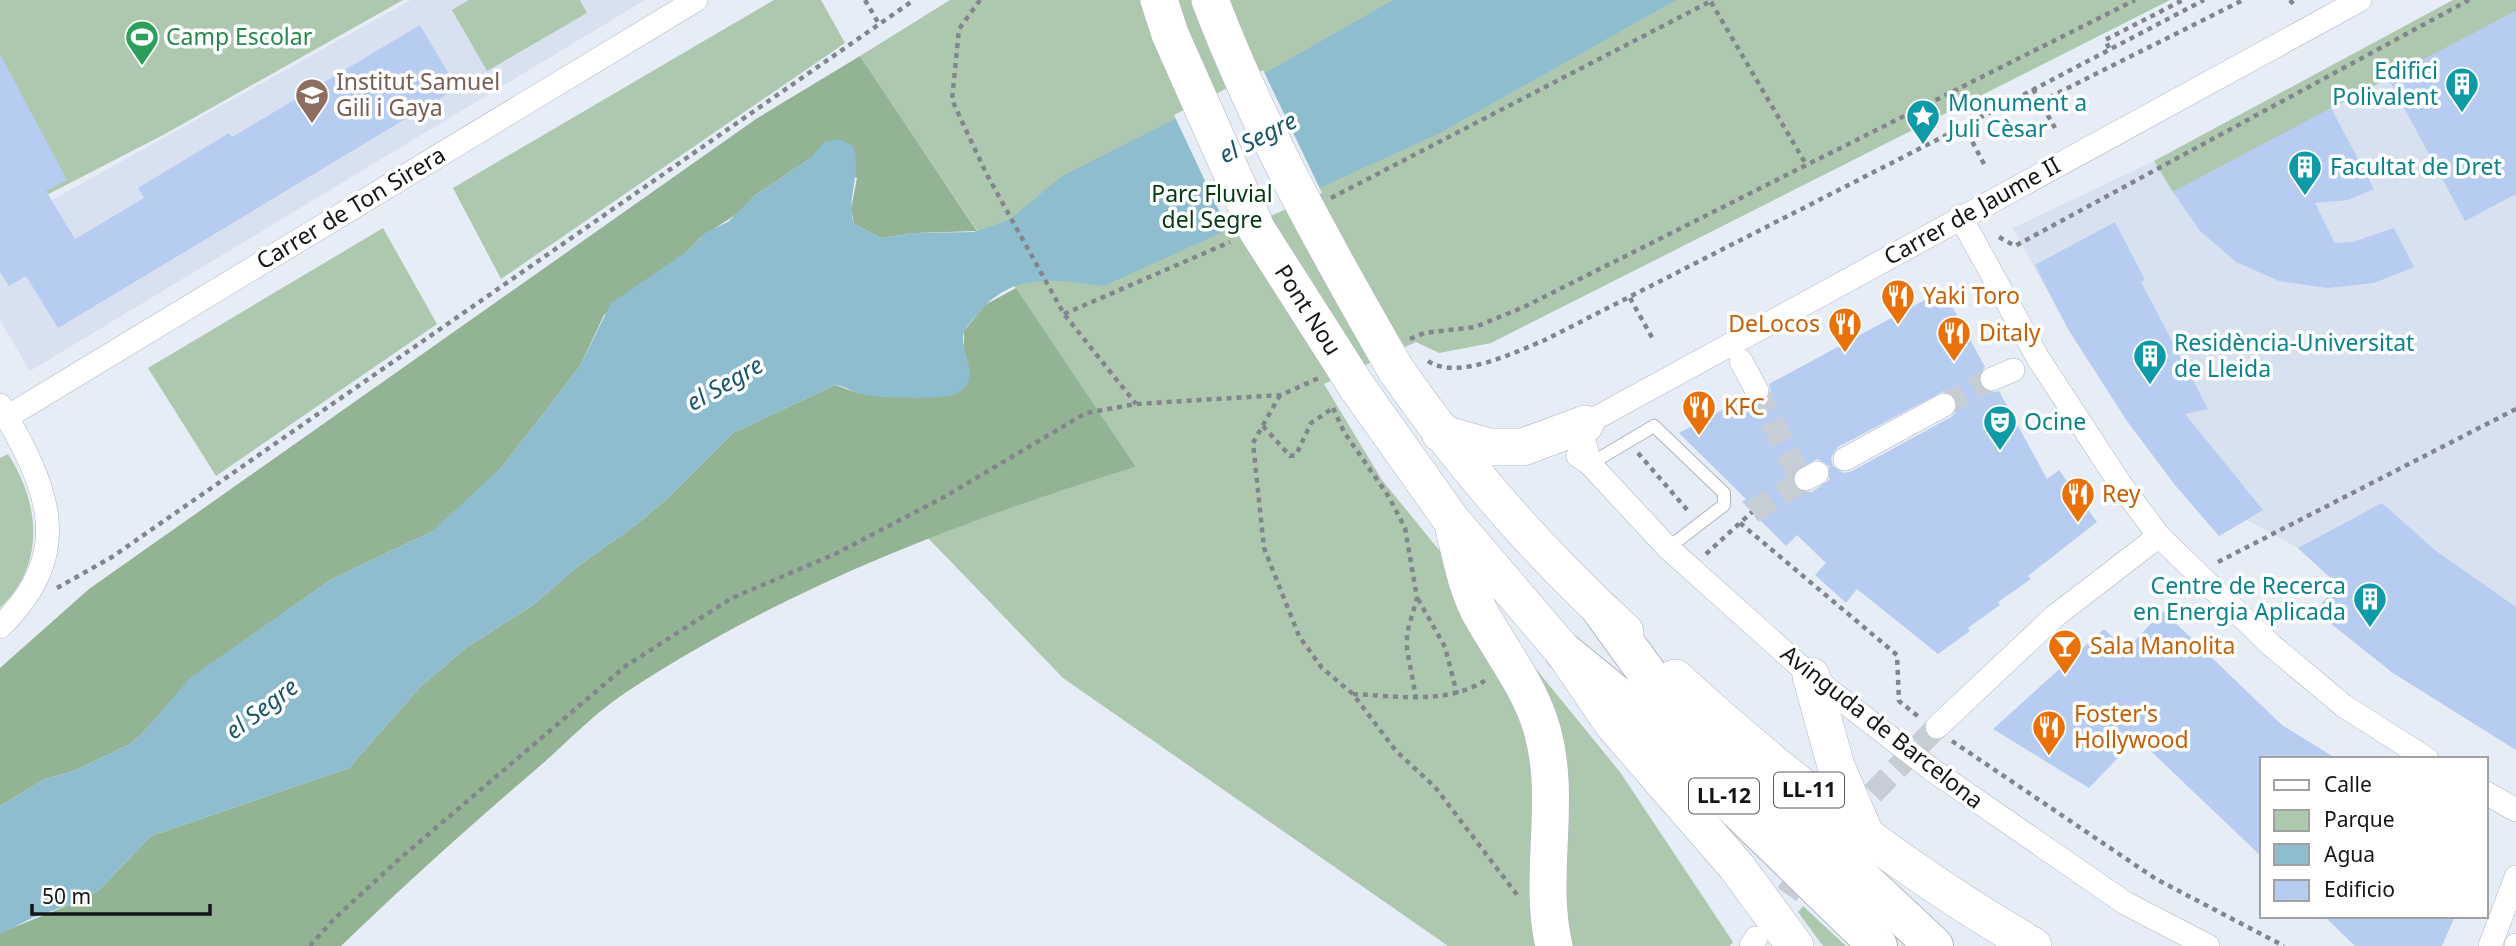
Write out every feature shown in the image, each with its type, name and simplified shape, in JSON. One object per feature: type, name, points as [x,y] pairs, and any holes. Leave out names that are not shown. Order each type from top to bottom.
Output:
[{"type":"highway","name":"LL-12","points":[[1602,611],[1657,687],[1934,946]]},
{"type":"highway","name":"LL-12","points":[[1564,652],[1636,711],[1878,946]]},
{"type":"main road","name":"Pont Nou","points":[[1159,0],[1170,34],[1257,230],[1338,392],[1452,521]]},
{"type":"main road","name":"Pont Nou","points":[[1210,0],[1259,117],[1345,282],[1407,357]]},
{"type":"main road","name":"LL-11","points":[[1407,357],[1440,433],[1602,611],[1724,723],[1865,833],[1960,903],[2033,946]]},
{"type":"main road","points":[[1440,433],[1489,447],[1523,447],[1569,430]]},
{"type":"main road","points":[[1452,521],[1564,652],[1613,724],[1736,866],[1795,946]]},
{"type":"main road","points":[[1452,521],[1470,587],[1540,723],[1547,751],[1552,827],[1551,937]]},
{"type":"main road","points":[[1811,676],[1836,766],[1865,833]]},
{"type":"street","name":"Carrer de Ton Sirera","points":[[4,411],[696,0]]},
{"type":"street","name":"Carrer de Jaume II","points":[[1569,430],[2360,0]]},
{"type":"street","points":[[1960,216],[2038,358],[2121,485],[2159,537],[2271,645],[2344,706],[2424,757]]},
{"type":"street","points":[[1741,361],[1756,391]]},
{"type":"street","points":[[1845,458],[1944,405]]},
{"type":"street","points":[[0,627],[17,611],[43,562],[50,527],[39,479],[4,411]]},
{"type":"street","points":[[1569,430],[1584,441],[1590,464]]},
{"type":"street","name":"Avinguda de Barcelona","points":[[1569,430],[1590,464],[1668,548],[1811,676],[1931,769],[2125,903],[2208,946]]},
{"type":"street","points":[[1936,729],[2055,616],[2159,537]]},
{"type":"street","points":[[2488,794],[2516,810]]},
{"type":"street","points":[[2490,946],[2516,877]]},
{"type":"street","points":[[2501,946],[2516,906]]},
{"type":"lane","points":[[1590,464],[1650,425],[1658,427],[1724,493],[1724,505],[1668,548]]},
{"type":"path","points":[[865,0],[879,24]]},
{"type":"path","points":[[17,611],[112,556],[914,0]]},
{"type":"path","points":[[980,0],[959,29],[952,100],[986,173],[1064,314],[1136,404]]},
{"type":"path","points":[[2135,0],[1524,307],[1475,327],[1424,333],[1407,357],[1456,368],[1495,360],[1630,298],[2204,0]]},
{"type":"path","points":[[2109,48],[2105,40],[2183,0]]},
{"type":"path","points":[[2040,102],[2243,0]]},
{"type":"path","points":[[1960,216],[2015,246],[2469,0]]},
{"type":"path","points":[[1320,202],[1712,1],[1807,166]]},
{"type":"path","points":[[2033,89],[2054,128]]},
{"type":"path","points":[[1964,126],[1984,164]]},
{"type":"path","points":[[1064,314],[1230,241]]},
{"type":"path","points":[[1630,298],[1654,341]]},
{"type":"path","points":[[310,946],[334,919],[397,861],[627,665],[732,598],[835,554],[944,498],[1086,413],[1136,404],[1338,392]]},
{"type":"path","points":[[1263,426],[1282,450],[1290,456],[1296,455],[1311,423],[1338,392]]},
{"type":"path","points":[[1338,392],[1344,432],[1388,497],[1405,528],[1417,598],[1445,647],[1457,694]]},
{"type":"path","points":[[1281,395],[1253,443],[1264,548],[1299,636],[1322,668],[1353,694],[1396,751],[1435,787],[1551,937]]},
{"type":"path","points":[[2197,574],[2270,533],[2516,409]]},
{"type":"path","points":[[1635,435],[1643,462],[1719,542]]},
{"type":"path","points":[[1703,557],[1752,512]]},
{"type":"path","points":[[1740,523],[1897,655],[1899,701],[2156,879],[2284,946]]},
{"type":"path","points":[[1416,697],[1407,650],[1407,633],[1417,598]]},
{"type":"path","points":[[1353,694],[1416,697],[1457,694],[1477,686],[1511,664]]},
{"type":"shaded area","name":"Institut Samuel Gili i Gaya","points":[[411,0],[645,0],[30,371],[0,320],[0,229]]},
{"type":"shaded area","points":[[2453,0],[2516,0],[2516,750],[2393,673],[2315,611],[2338,585],[2298,548],[2247,520],[2219,536],[2175,485],[2127,421],[2068,329],[2013,228],[2154,161]]},
{"type":"green space","name":"Camp Escolar","points":[[0,0],[403,0],[165,134],[0,219]]},
{"type":"green space","points":[[469,0],[580,0],[587,13],[487,71],[452,10]]},
{"type":"green space","points":[[774,0],[821,0],[845,43],[501,279],[453,188]]},
{"type":"green space","name":"Parc Fluvial del Segre","points":[[950,0],[2170,0],[1491,343],[1439,353],[1416,342],[1324,384],[1382,480],[1620,772],[1733,942],[1730,946],[1448,946],[1063,678],[927,537],[1051,493],[1136,467],[860,56]]},
{"type":"green space","points":[[2453,0],[2516,0],[2516,11],[2173,192],[2154,161]]},
{"type":"green space","points":[[860,56],[977,231],[915,233],[881,238],[854,224],[851,209],[857,178],[811,158],[754,196],[740,212],[700,238],[689,250],[604,315],[580,366],[502,467],[448,519],[431,532],[332,579],[191,678],[130,744],[74,771],[45,779],[0,806],[0,668],[89,589],[756,119]]},
{"type":"green space","points":[[383,228],[437,324],[216,476],[148,368]]},
{"type":"green space","points":[[1016,288],[1136,467],[1003,511],[872,562],[808,590],[684,656],[625,693],[592,718],[341,946],[0,946],[0,934],[7,930],[99,890],[151,836],[349,768],[421,686],[466,648],[533,605],[577,567],[637,524],[669,497],[733,433],[835,385],[855,392],[885,397],[924,397],[964,345],[964,331],[985,305]]},
{"type":"green space","points":[[8,454],[27,493],[33,533],[25,572],[15,591],[0,608],[0,458]]},
{"type":"green space","points":[[1803,906],[1846,946],[1823,946],[1798,912]]},
{"type":"water","name":"el Segre","points":[[1393,0],[1676,0],[1440,133],[1104,286],[1036,281],[1005,291],[991,301],[964,331],[970,375],[963,389],[955,394],[925,398],[884,397],[861,394],[835,385],[733,433],[669,497],[637,524],[577,567],[533,605],[466,648],[421,686],[349,768],[151,836],[99,890],[0,934],[0,806],[45,779],[74,771],[130,744],[190,678],[332,579],[431,532],[502,467],[580,366],[611,303],[689,250],[705,233],[728,222],[754,196],[811,158],[824,142],[839,139],[853,146],[856,156],[851,205],[854,224],[881,238],[915,233],[974,232],[1009,220],[1062,176],[1258,77]]},
{"type":"pier","points":[[1263,70],[1322,193],[1230,234],[1174,115]]},
{"type":"building","name":"Edifici Polivalent","points":[[2516,11],[2516,194],[2465,221],[2388,78]]},
{"type":"building","points":[[420,25],[457,88],[58,328],[26,276],[9,286],[0,272],[0,54],[67,180],[46,191],[75,239],[144,198],[138,188],[229,133],[232,137]]},
{"type":"building","name":"Facultat de Dret","points":[[2331,108],[2374,189],[2348,200],[2315,203],[2335,243],[2353,242],[2394,228],[2414,267],[2374,283],[2327,288],[2279,281],[2236,262],[2200,231],[2173,192]]},
{"type":"building","name":"Residència-Universitat de Lleida","points":[[2115,222],[2145,280],[2141,282],[2208,409],[2185,414],[2263,510],[2219,536],[2175,485],[2127,421],[2068,329],[2035,265]]},
{"type":"building","points":[[1943,290],[1985,367],[1978,377],[1979,385],[1990,393],[1999,391],[2047,479],[2059,470],[2097,522],[2028,576],[2031,579],[1998,602],[2000,605],[1968,628],[1970,631],[1938,654],[1857,589],[1846,603],[1815,575],[1826,563],[1797,535],[1786,546],[1742,502],[1746,499],[1679,433],[1745,398],[1756,405],[1764,403],[1771,392],[1769,384]],"holes":[[[1944,391],[1957,399],[1956,412],[1951,417],[1852,471],[1844,473],[1833,466],[1831,458],[1838,447]],[[1817,459],[1829,466],[1829,480],[1812,492],[1799,491],[1793,485],[1794,472]]]},
{"type":"building","name":"Centre de Recerca en Energia Aplicada","points":[[2382,503],[2436,551],[2516,607],[2516,750],[2393,673],[2315,611],[2338,585],[2298,548]]},
{"type":"building","points":[[2163,611],[2282,725],[2334,757],[2260,757],[2260,855],[2137,738],[2089,788],[1993,729],[2104,629],[2126,650]]},
{"type":"building","points":[[2326,918],[2454,918],[2442,946],[2355,946]]},
{"type":"tunnel","points":[[1944,405],[1992,379]]},
{"type":"tunnel","points":[[1757,391],[1802,481]]},
{"type":"tunnel","points":[[1752,512],[1806,479]]},
{"type":"tunnel","points":[[1849,818],[1937,727]]},
{"type":"tunnel","points":[[1767,922],[1808,865]]},
{"type":"place","name":"Camp Escolar","points":[[142,67]]},
{"type":"place","name":"Edifici Polivalent","points":[[2462,114]]},
{"type":"place","name":"Institut Samuel Gili i Gaya","points":[[312,125]]},
{"type":"place","name":"Monument a Juli Cèsar","points":[[1923,146]]},
{"type":"place","name":"Facultat de Dret","points":[[2305,197]]},
{"type":"place","name":"Yaki Toro","points":[[1898,326]]},
{"type":"place","name":"DeLocos","points":[[1845,354]]},
{"type":"place","name":"Ditaly","points":[[1954,363]]},
{"type":"place","name":"Residència-Universitat de Lleida","points":[[2150,386]]},
{"type":"place","name":"KFC","points":[[1699,437]]},
{"type":"place","name":"Ocine","points":[[2000,452]]},
{"type":"place","name":"Rey","points":[[2078,524]]},
{"type":"place","name":"Centre de Recerca en Energia Aplicada","points":[[2370,629]]},
{"type":"place","name":"Sala Manolita","points":[[2065,676]]},
{"type":"place","name":"Foster's Hollywood","points":[[2049,757]]}]
